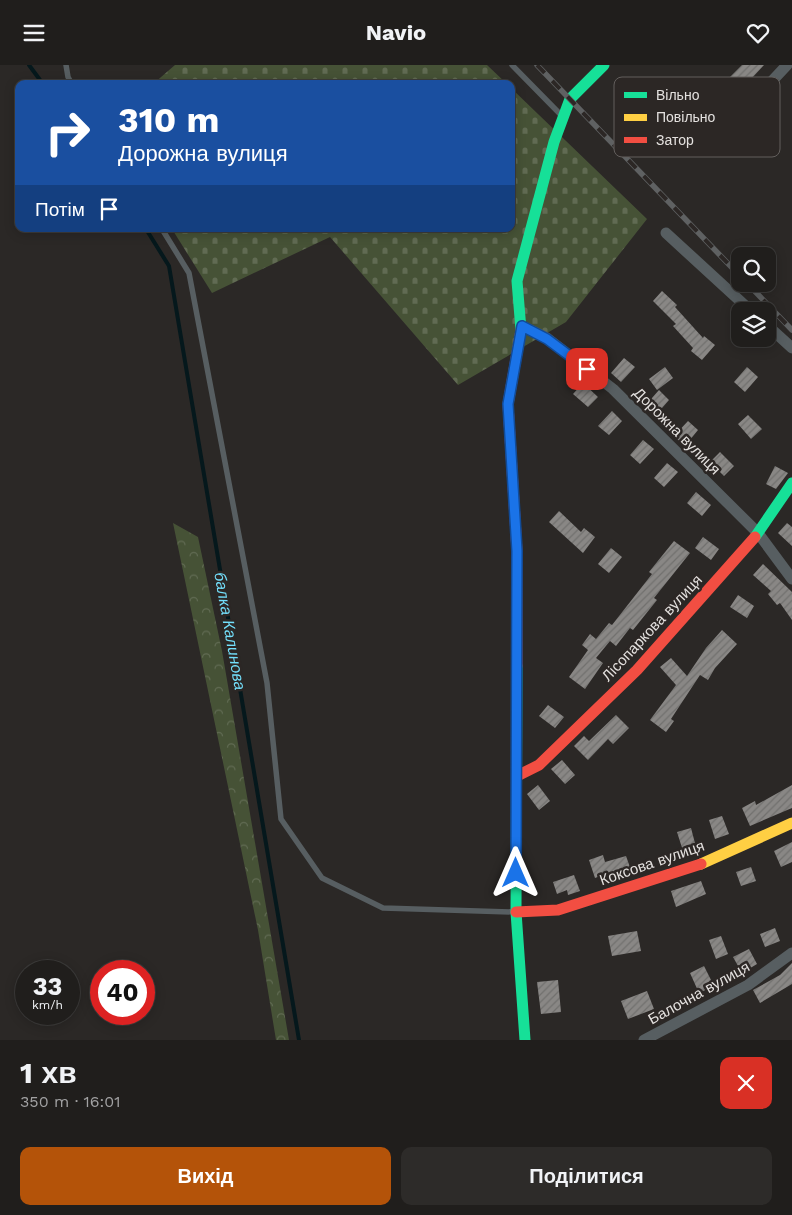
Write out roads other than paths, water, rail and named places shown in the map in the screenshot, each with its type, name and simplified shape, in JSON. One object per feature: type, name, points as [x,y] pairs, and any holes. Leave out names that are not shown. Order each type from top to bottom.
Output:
[{"type":"street","points":[[776,77],[787,65]]},
{"type":"street","points":[[525,1040],[516,912],[517,551],[508,404],[522,326],[517,281],[554,142],[570,99],[603,66]]},
{"type":"street","points":[[666,233],[742,302]]},
{"type":"street","name":"Дорожна вулиця","points":[[522,326],[547,339],[613,389],[758,533],[792,579]]},
{"type":"street","points":[[776,333],[792,348]]},
{"type":"street","name":"Лісопаркова вулиця","points":[[517,776],[539,765],[637,670],[758,533],[792,483]]},
{"type":"street","name":"Коксова вулиця","points":[[516,912],[558,910],[695,866],[792,823]]},
{"type":"street","name":"Балочна вулиця","points":[[644,1040],[748,985],[792,953]]},
{"type":"lane","points":[[66,65],[70,80]]},
{"type":"lane","points":[[512,65],[564,117]]},
{"type":"lane","points":[[164,232],[189,273],[267,683],[281,819],[322,878],[383,908],[516,912]]},
{"type":"waterway","name":"балка Калинова","points":[[29,65],[40,80]]},
{"type":"waterway","name":"балка Калинова","points":[[148,232],[169,266],[299,1040]]},
{"type":"railway","points":[[537,65],[614,145]]},
{"type":"railway","points":[[626,157],[731,267]]},
{"type":"railway","points":[[756,292],[792,330]]}]
